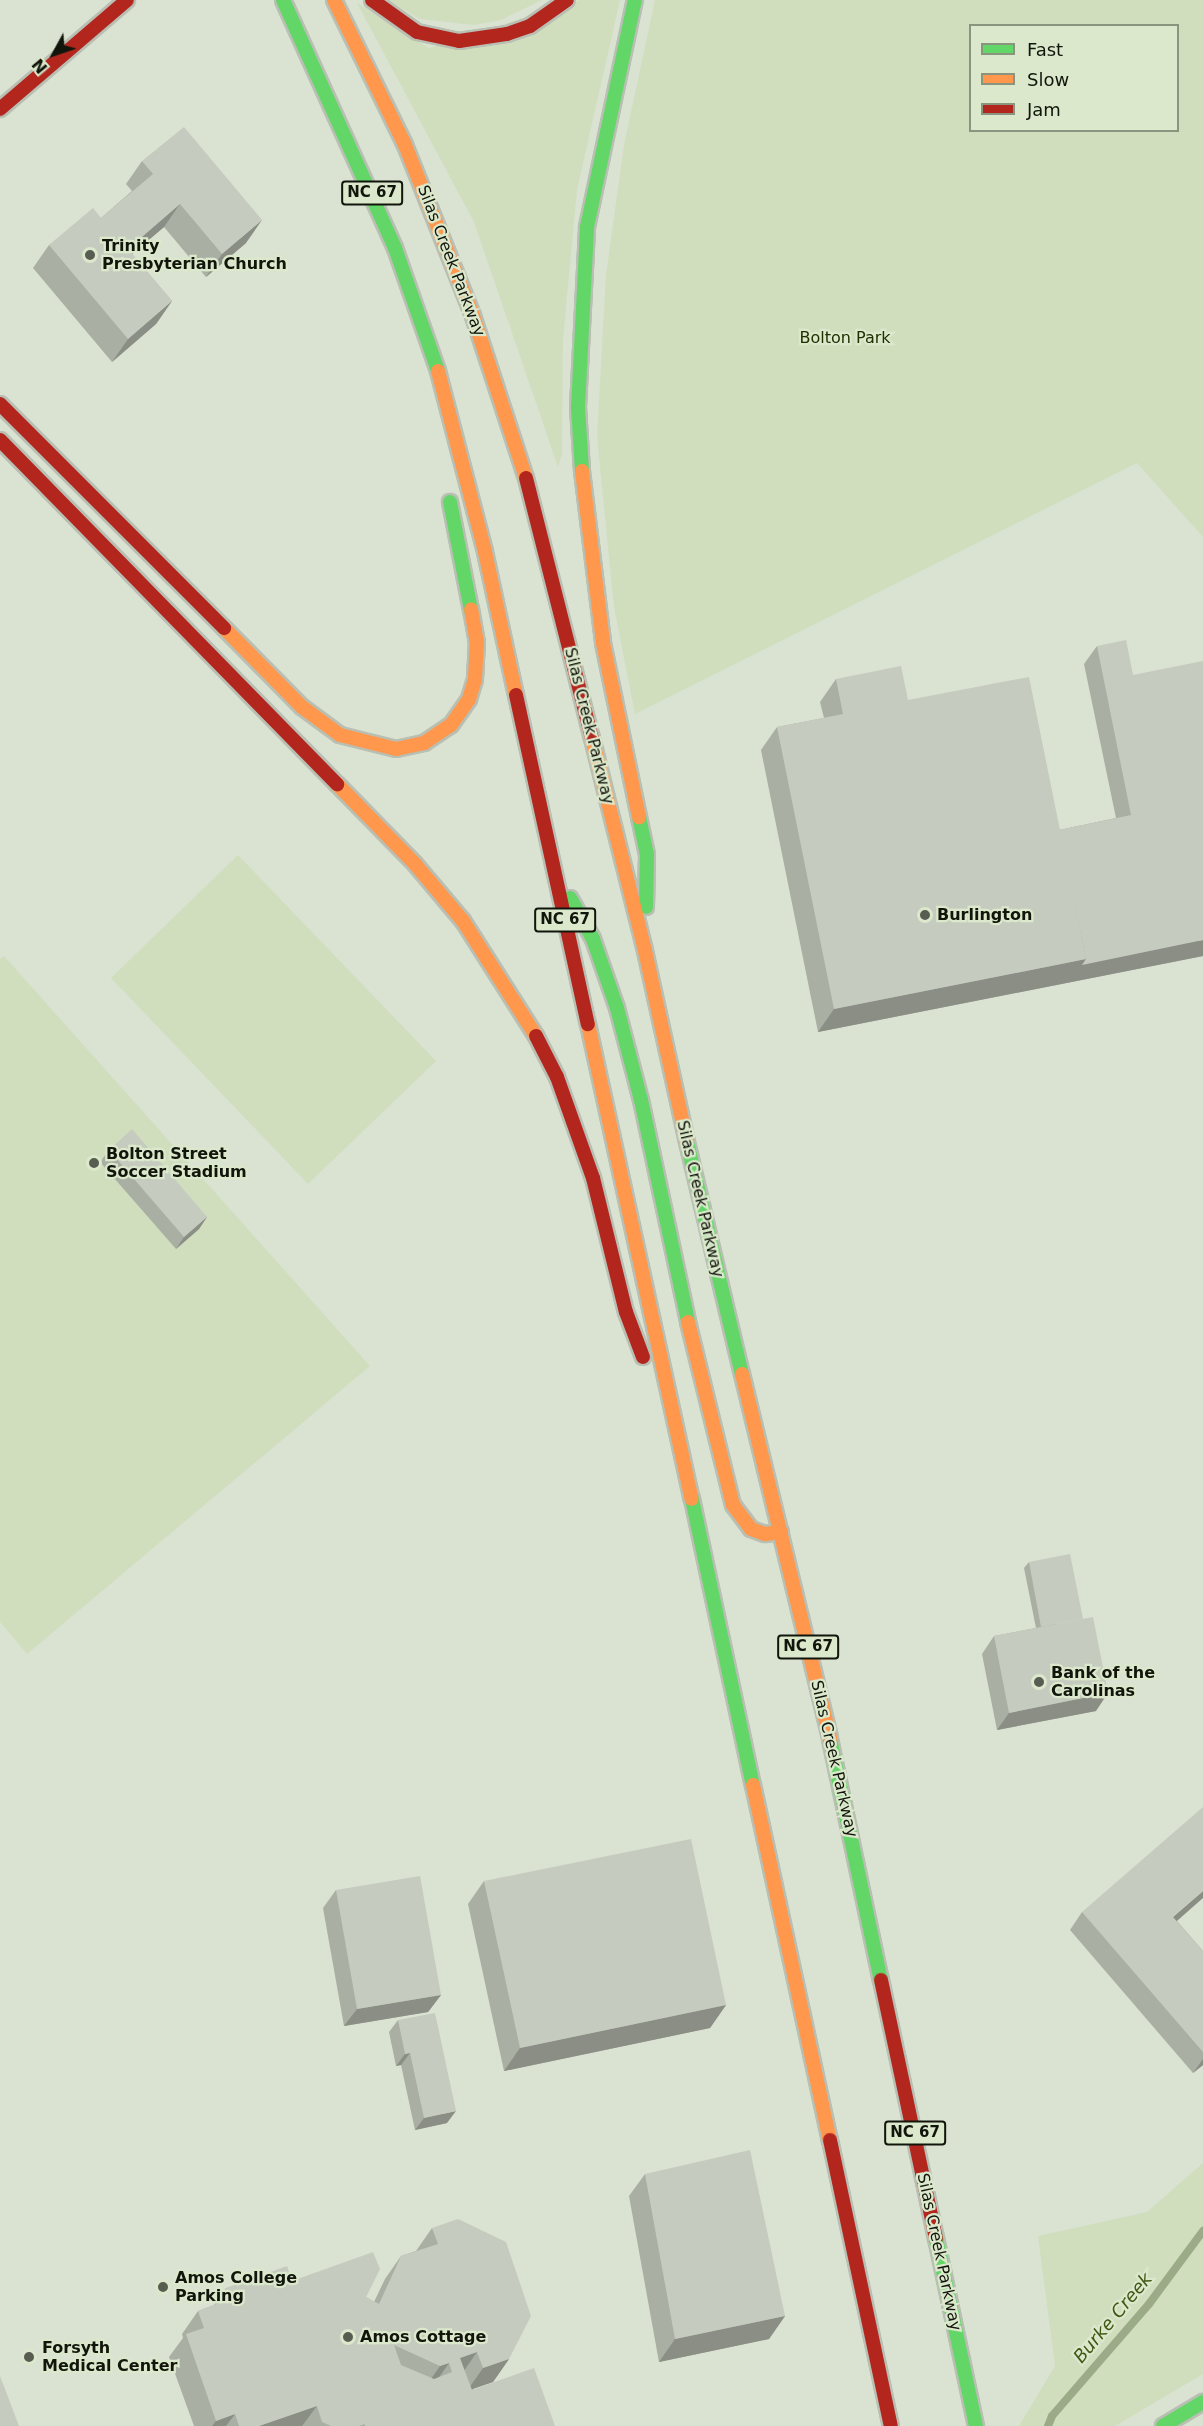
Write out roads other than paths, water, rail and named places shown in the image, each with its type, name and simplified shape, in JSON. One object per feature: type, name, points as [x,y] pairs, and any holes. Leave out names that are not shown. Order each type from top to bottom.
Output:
[{"type":"main road","points":[[0,108],[128,0]]},
{"type":"main road","name":"NC 67","points":[[283,0],[391,238],[446,393],[553,868],[891,2426]]},
{"type":"main road","name":"Silas Creek Parkway","points":[[334,0],[405,145],[473,316],[520,453],[645,951],[695,1180],[835,1761],[976,2426]]},
{"type":"main road","points":[[372,0],[396,20],[417,32],[459,41],[499,36],[530,26],[567,0]]},
{"type":"main road","points":[[635,0],[587,227],[578,407],[584,499],[603,644],[647,855],[645,951]]},
{"type":"main road","points":[[442,450],[446,393]]},
{"type":"main road","points":[[0,404],[302,707],[340,735],[381,748],[411,747],[438,735],[460,714],[475,679],[477,643],[472,604],[446,483]]},
{"type":"main road","points":[[0,440],[415,864],[503,979],[532,1028],[573,1118],[594,1178],[626,1312],[679,1448]]},
{"type":"main road","points":[[553,868],[593,939],[617,1008],[644,1112],[701,1385],[733,1505],[751,1529],[765,1534],[781,1532]]},
{"type":"main road","points":[[1163,2426],[1203,2402]]},
{"type":"waterway","name":"Burke Creek","points":[[1048,2426],[1052,2416],[1149,2304],[1203,2231]]},
{"type":"place","name":"Trinity Presbyterian Church","points":[[90,255]]},
{"type":"place","name":"Burlington","points":[[925,915]]},
{"type":"place","name":"Bolton Street Soccer Stadium","points":[[94,1163]]},
{"type":"place","name":"Bank of the Carolinas","points":[[1039,1682]]},
{"type":"place","name":"Amos College Parking","points":[[163,2287]]},
{"type":"place","name":"Amos Cottage","points":[[348,2337]]},
{"type":"place","name":"Forsyth Medical Center","points":[[29,2357]]},
{"type":"park label","name":"Bolton Park","points":[[845,338]]}]
